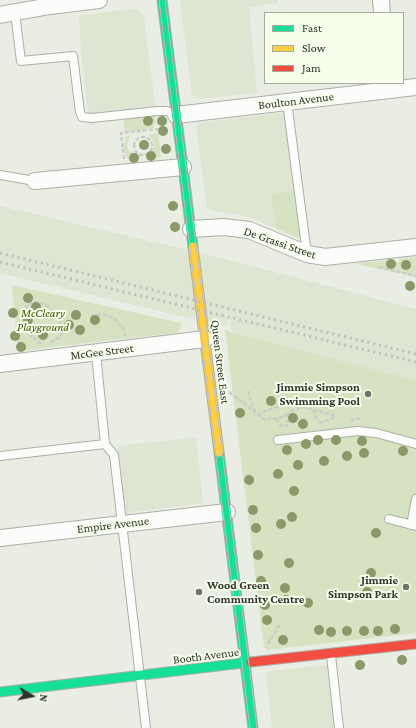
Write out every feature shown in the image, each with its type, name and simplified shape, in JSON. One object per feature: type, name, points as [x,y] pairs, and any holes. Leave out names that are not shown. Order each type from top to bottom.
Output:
[{"type":"main road","name":"Queen Street East","points":[[162,0],[253,728]]},
{"type":"main road","name":"Booth Avenue","points":[[0,692],[416,644]]},
{"type":"street","points":[[7,14],[49,3],[99,0]]},
{"type":"street","points":[[381,0],[382,12]]},
{"type":"street","name":"Boulton Avenue","points":[[176,115],[287,102],[391,86],[416,87]]},
{"type":"street","points":[[35,181],[183,168]]},
{"type":"street","name":"De Grassi Street","points":[[191,229],[224,227],[249,230],[307,254],[325,257],[416,247]]},
{"type":"street","name":"McGee Street","points":[[0,364],[205,339]]},
{"type":"street","name":"Empire Avenue","points":[[0,538],[227,512]]},
{"type":"lane","points":[[7,14],[21,61],[73,56],[80,112],[82,117],[92,118],[158,111],[167,111],[176,115]]},
{"type":"lane","points":[[287,102],[307,254]]},
{"type":"lane","points":[[0,175],[35,181]]},
{"type":"lane","points":[[96,353],[105,444],[114,454],[146,728]]},
{"type":"lane","points":[[278,440],[358,431],[376,433],[416,444]]},
{"type":"lane","points":[[0,456],[105,444]]},
{"type":"lane","points":[[389,519],[413,525],[416,499]]},
{"type":"lane","points":[[331,654],[339,728]]},
{"type":"path","points":[[124,163],[121,133],[160,129]]},
{"type":"path","points":[[143,131],[143,136]]},
{"type":"path","points":[[143,136],[151,141],[152,147],[147,154],[141,155],[134,149],[134,143],[137,138],[143,136]]},
{"type":"path","points":[[372,265],[416,276]]},
{"type":"path","points":[[44,345],[37,341],[25,325],[24,315],[27,304],[35,302],[44,304],[60,319],[61,336],[49,343]]},
{"type":"path","points":[[60,319],[65,314]]},
{"type":"path","points":[[91,316],[100,314],[109,316],[117,321],[125,331],[125,336],[129,336]]},
{"type":"path","points":[[249,391],[251,402],[256,413],[265,420],[271,418],[277,419],[303,405],[313,410],[334,415],[335,417],[320,423],[313,410]]},
{"type":"path","points":[[228,392],[256,413]]},
{"type":"path","points":[[258,416],[265,411],[286,404],[286,400]]},
{"type":"path","points":[[277,419],[280,426],[286,426],[289,422],[286,415]]},
{"type":"path","points":[[265,649],[280,624]]},
{"type":"shaded area","points":[[180,0],[278,0],[278,3],[249,7],[257,93],[199,99],[192,95]]},
{"type":"shaded area","points":[[138,9],[144,17],[156,113],[89,121],[81,52],[79,16]]},
{"type":"shaded area","points":[[292,112],[303,240],[252,218],[219,212],[207,208],[196,127],[199,123]]},
{"type":"shaded area","points":[[0,206],[217,257],[416,309],[416,380],[232,333],[224,302],[228,326],[0,273]]},
{"type":"shaded area","points":[[196,437],[203,503],[125,513],[118,446]]},
{"type":"shaded area","points":[[336,664],[343,728],[272,728],[266,674],[270,671]]},
{"type":"green space","points":[[155,113],[156,124],[154,124],[154,128],[125,132],[123,117]]},
{"type":"green space","points":[[158,133],[161,157],[147,159],[147,156],[151,153],[154,144],[153,140],[149,136],[151,134]]},
{"type":"green space","points":[[131,135],[127,146],[129,151],[141,156],[138,159],[128,159],[124,151],[123,147],[126,136]]},
{"type":"green space","points":[[297,191],[303,240],[277,229],[271,194]]},
{"type":"green space","points":[[416,257],[416,277],[360,265],[358,263],[395,260],[395,262],[399,262],[399,259]]},
{"type":"green space","name":"McCleary Playground","points":[[12,285],[181,323],[180,328],[178,332],[173,333],[18,351]]},
{"type":"green space","name":"Jimmie Simpson Park","points":[[225,329],[232,333],[416,380],[416,633],[268,650],[264,647]]},
{"type":"tram line","points":[[159,0],[250,728]]},
{"type":"tram line","points":[[165,0],[257,728]]},
{"type":"railway","points":[[0,253],[416,354]]},
{"type":"railway","points":[[0,262],[416,362]]},
{"type":"traffic: fast","points":[[162,0],[193,247]]},
{"type":"traffic: fast","points":[[219,452],[253,728]]},
{"type":"traffic: fast","points":[[0,692],[251,662]]},
{"type":"traffic: slow","points":[[193,247],[219,452]]},
{"type":"traffic: jam","points":[[251,662],[416,644]]},
{"type":"place","name":"Jimmie Simpson Swimming Pool","points":[[368,394]]},
{"type":"place","name":"Jimmie Simpson Park","points":[[406,587]]},
{"type":"place","name":"Wood Green Community Centre","points":[[199,592]]}]
